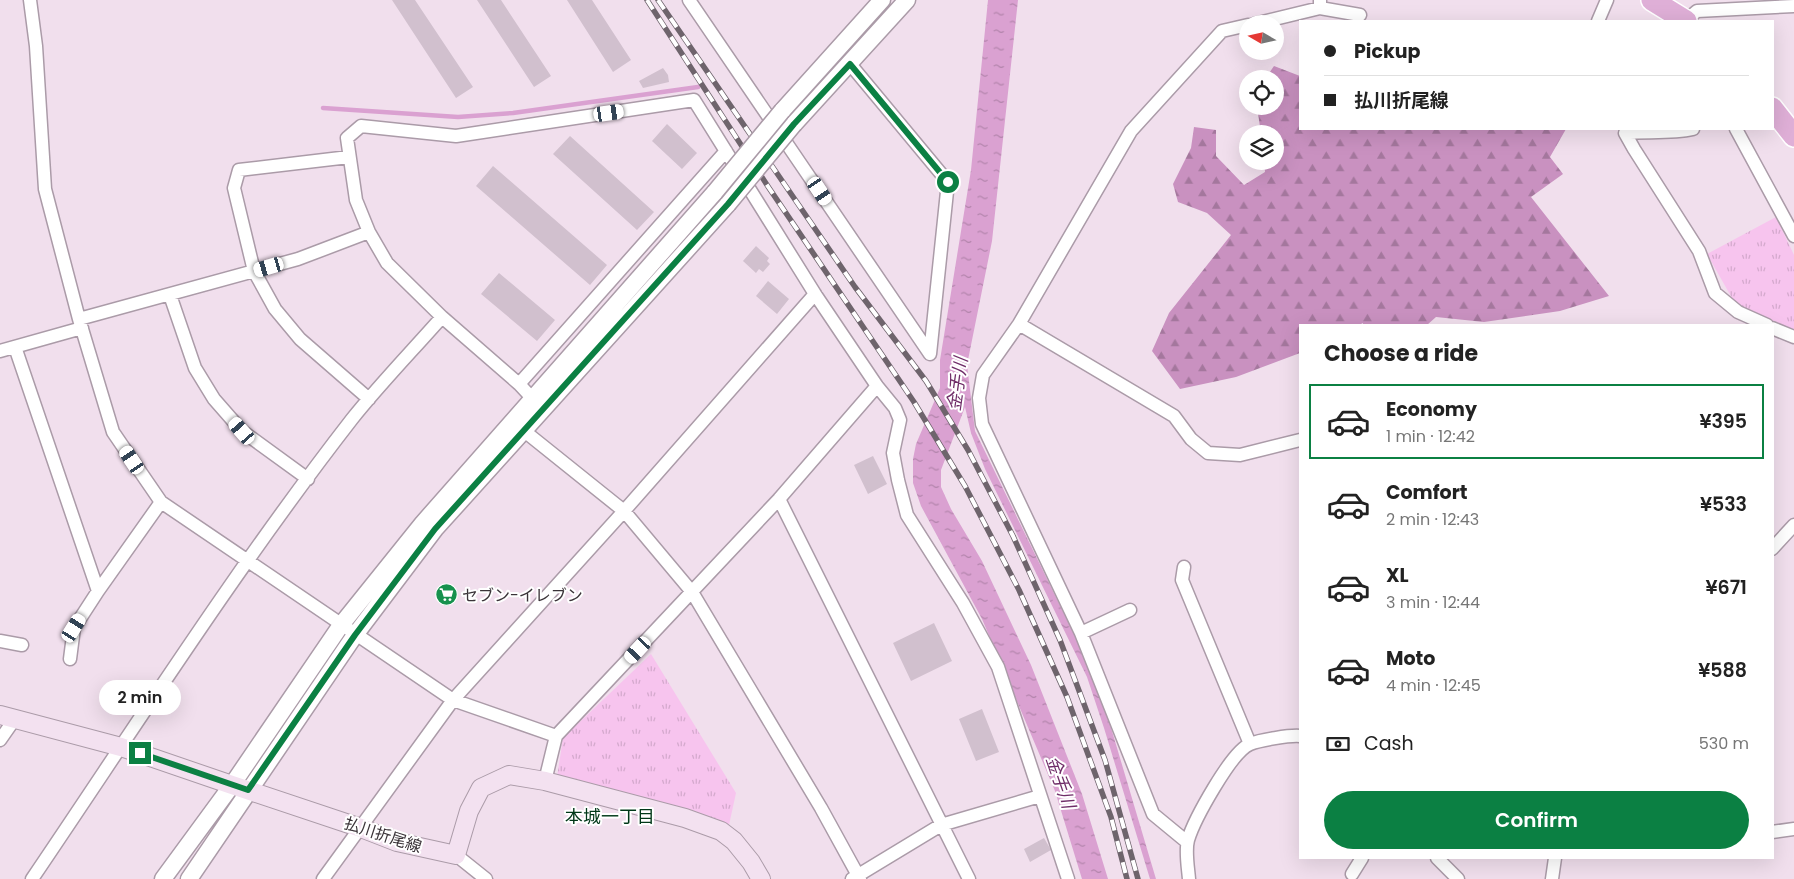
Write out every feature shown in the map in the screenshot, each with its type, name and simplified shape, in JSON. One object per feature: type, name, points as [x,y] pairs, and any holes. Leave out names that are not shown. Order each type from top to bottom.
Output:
[{"type":"highway","points":[[1652,0],[1683,20]]},
{"type":"highway","points":[[1774,111],[1794,136]]},
{"type":"main road","name":"払川折尾線","points":[[7,718],[122,747],[397,842],[456,855]]},
{"type":"main road","points":[[456,855],[468,811],[481,788],[510,775],[545,781],[685,818],[721,831],[734,841],[762,879]]},
{"type":"street","points":[[30,0],[36,46],[45,189],[81,324],[113,432],[160,502],[453,700],[556,736]]},
{"type":"street","points":[[689,0],[930,354],[948,182],[850,64]]},
{"type":"street","points":[[163,879],[240,788],[435,529],[518,427],[532,398],[715,192],[782,111],[882,0]]},
{"type":"street","points":[[189,879],[240,788],[341,625],[422,523],[518,427],[728,204],[794,124],[907,0]]},
{"type":"street","points":[[1598,20],[1607,0]]},
{"type":"street","points":[[1284,15],[1320,4],[1360,15]]},
{"type":"street","points":[[1686,20],[1697,11],[1794,6]]},
{"type":"street","points":[[1187,842],[1153,814],[1081,633],[982,424],[979,398],[983,375],[1020,324],[1131,131],[1222,31],[1239,27]]},
{"type":"street","points":[[532,398],[519,384],[442,317],[387,263],[369,232],[356,200],[347,138],[361,126],[456,136],[694,100],[815,294],[895,408],[900,420],[893,453],[907,515],[963,603],[998,667],[1068,879]]},
{"type":"street","points":[[1688,130],[1625,131],[1634,149],[1699,251],[1715,293],[1738,312],[1765,324]]},
{"type":"street","points":[[1737,130],[1794,236]]},
{"type":"street","points":[[519,384],[726,151]]},
{"type":"street","points":[[350,157],[239,170],[234,188],[254,271],[275,309],[300,339],[369,400]]},
{"type":"street","points":[[0,351],[170,295],[298,259],[369,232]]},
{"type":"street","points":[[323,879],[453,700],[624,511],[815,294]]},
{"type":"street","points":[[170,295],[195,368],[214,399],[242,431],[308,480]]},
{"type":"street","points":[[32,879],[248,560],[353,418],[442,317]]},
{"type":"street","points":[[1020,324],[1174,416],[1191,439],[1208,454],[1240,455],[1299,440]]},
{"type":"street","points":[[1774,329],[1794,338]]},
{"type":"street","points":[[15,347],[98,591]]},
{"type":"street","points":[[545,781],[556,736],[779,499],[878,386]]},
{"type":"street","points":[[518,427],[624,511],[692,592],[821,808],[857,878],[942,825],[1040,796]]},
{"type":"street","points":[[779,499],[969,879]]},
{"type":"street","points":[[70,659],[74,628],[160,502]]},
{"type":"street","points":[[1774,547],[1794,525]]},
{"type":"street","points":[[1184,568],[1182,580],[1250,744]]},
{"type":"street","points":[[1081,633],[1130,610]]},
{"type":"street","points":[[0,641],[22,645]]},
{"type":"street","points":[[0,740],[7,718]]},
{"type":"street","points":[[1188,879],[1187,842],[1200,814],[1230,762],[1250,744],[1299,736]]},
{"type":"street","points":[[1774,832],[1794,829]]},
{"type":"street","points":[[456,855],[486,879]]},
{"type":"street","points":[[1350,877],[1361,859]]},
{"type":"street","points":[[1439,859],[1449,876]]},
{"type":"street","points":[[1552,879],[1555,859]]},
{"type":"green space","points":[[1274,66],[1299,76],[1299,130],[1565,130],[1550,157],[1563,174],[1531,197],[1609,296],[1560,311],[1484,322],[1436,317],[1428,324],[1299,324],[1299,353],[1236,377],[1180,389],[1152,351],[1169,313],[1231,235],[1207,213],[1178,202],[1173,184],[1191,148],[1194,127],[1216,130],[1216,156],[1244,185],[1265,172],[1265,170],[1284,170],[1284,125],[1260,125],[1258,115],[1284,115],[1284,70],[1271,70]]},
{"type":"green space","points":[[1776,217],[1794,255],[1794,337],[1774,326],[1774,324],[1769,324],[1737,307],[1707,254]]},
{"type":"green space","points":[[651,654],[736,793],[729,825],[557,777],[563,738]]},
{"type":"water","name":"金手川","points":[[988,0],[1018,0],[992,241],[967,365],[975,431],[1089,665],[1109,721],[1156,879],[1150,879],[1087,677],[985,469],[971,433],[965,407],[941,470],[941,487],[951,509],[982,561],[1031,665],[1082,794],[1108,879],[1082,879],[1055,791],[982,619],[921,506],[913,483],[913,459],[916,444],[940,388],[940,360],[971,170]]},
{"type":"building","points":[[392,0],[415,0],[473,87],[456,98]]},
{"type":"building","points":[[477,0],[501,0],[551,76],[534,87]]},
{"type":"building","points":[[567,0],[592,0],[631,60],[613,72]]},
{"type":"building","points":[[663,68],[668,75],[669,82],[643,88],[639,81]]},
{"type":"building","points":[[667,124],[697,153],[682,169],[652,141]]},
{"type":"building","points":[[570,136],[654,212],[637,230],[553,154]]},
{"type":"building","points":[[493,166],[607,265],[590,285],[476,186]]},
{"type":"building","points":[[756,246],[769,258],[767,261],[770,264],[763,272],[759,269],[756,273],[743,261]]},
{"type":"building","points":[[499,273],[555,320],[537,341],[481,294]]},
{"type":"building","points":[[768,281],[789,299],[777,314],[756,296]]},
{"type":"building","points":[[873,456],[887,484],[868,494],[854,465]]},
{"type":"building","points":[[934,623],[952,661],[911,681],[893,643]]},
{"type":"building","points":[[982,709],[999,752],[976,761],[959,719]]},
{"type":"building","points":[[1044,838],[1051,850],[1030,862],[1024,849]]},
{"type":"waterway","points":[[323,108],[458,117],[513,113],[698,87]]},
{"type":"railway","points":[[647,0],[769,188],[914,402],[965,486],[1019,590],[1067,697],[1111,817],[1127,879]]},
{"type":"railway","points":[[658,0],[855,287],[926,381],[968,450],[1013,536],[1060,640],[1105,760],[1138,879]]},
{"type":"place","name":"セブン-イレブン","points":[[446,595]]},
{"type":"district","name":"本城一丁目","points":[[610,816]]},
{"type":"route","points":[[140,753],[248,790],[355,635],[435,529],[728,204],[794,124],[850,64],[948,182]]}]
